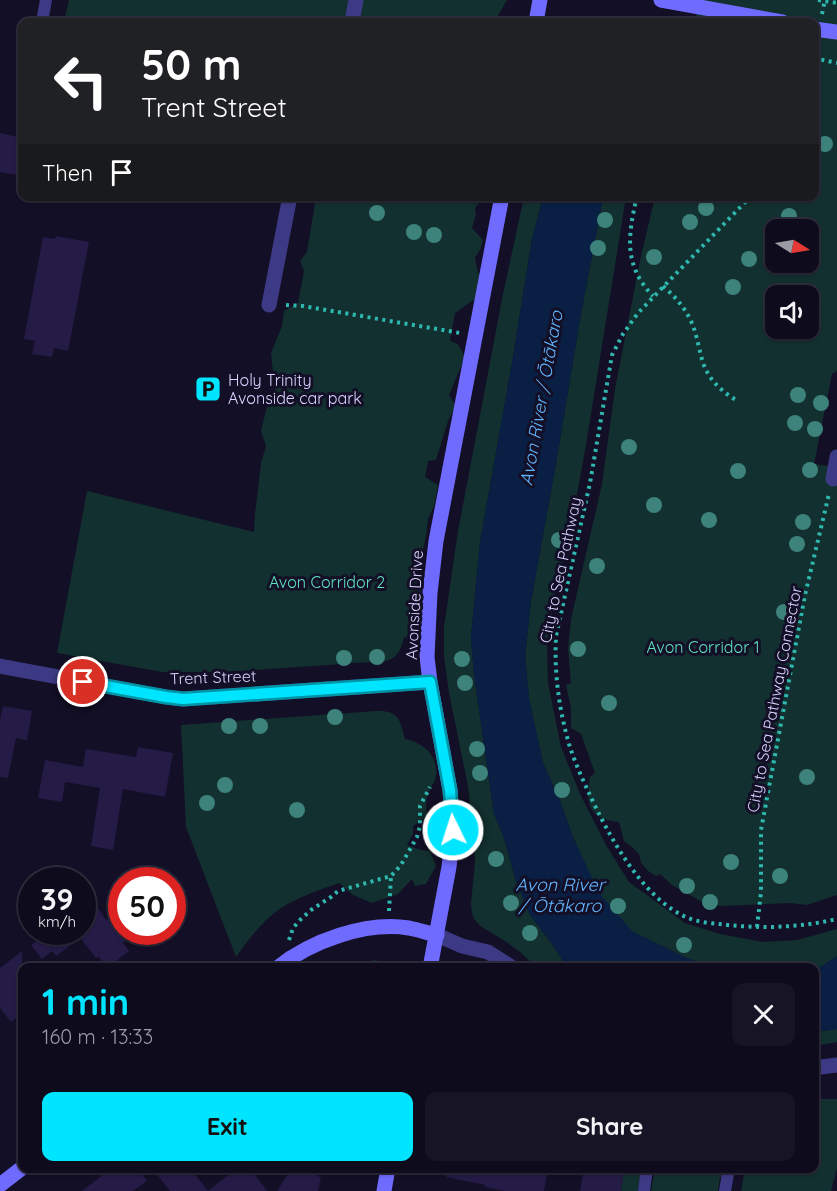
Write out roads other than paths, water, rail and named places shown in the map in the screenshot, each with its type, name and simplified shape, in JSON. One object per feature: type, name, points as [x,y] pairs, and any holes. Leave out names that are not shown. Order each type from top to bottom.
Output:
[{"type":"main road","points":[[537,18],[540,0]]},
{"type":"main road","points":[[661,0],[759,18]]},
{"type":"main road","points":[[819,29],[837,32]]},
{"type":"main road","name":"Avonside Drive","points":[[431,963],[449,867],[453,830],[450,790],[427,657],[430,592],[436,541],[501,201]]},
{"type":"main road","points":[[283,963],[315,945],[361,929],[408,928],[437,935]]},
{"type":"main road","points":[[0,1185],[18,1171]]},
{"type":"main road","points":[[384,1191],[387,1173]]},
{"type":"street","points":[[353,18],[356,0]]},
{"type":"street","points":[[269,305],[290,201]]},
{"type":"street","points":[[833,478],[837,458]]},
{"type":"street","name":"Trent Street","points":[[0,666],[183,699],[430,682]]},
{"type":"street","points":[[437,935],[462,946],[488,952],[505,963]]},
{"type":"street","points":[[819,1067],[837,1065]]},
{"type":"lane","points":[[43,18],[46,0]]},
{"type":"lane","points":[[644,1191],[646,1173]]},
{"type":"lane","points":[[725,1191],[728,1173]]},
{"type":"water","name":"Avon River / Ōtākaro","points":[[542,201],[602,201],[531,601],[525,656],[529,699],[543,763],[572,835],[599,893],[633,932],[700,963],[564,963],[530,915],[494,814],[474,675],[471,637],[480,542],[532,239]]},
{"type":"water","points":[[837,956],[837,1029],[819,1031],[819,968]]},
{"type":"place","name":"Holy Trinity Avonside car park","points":[[208,389]]},
{"type":"park label","name":"Avon Corridor 2","points":[[327,582]]},
{"type":"park label","name":"Avon Corridor 1","points":[[703,647]]}]
